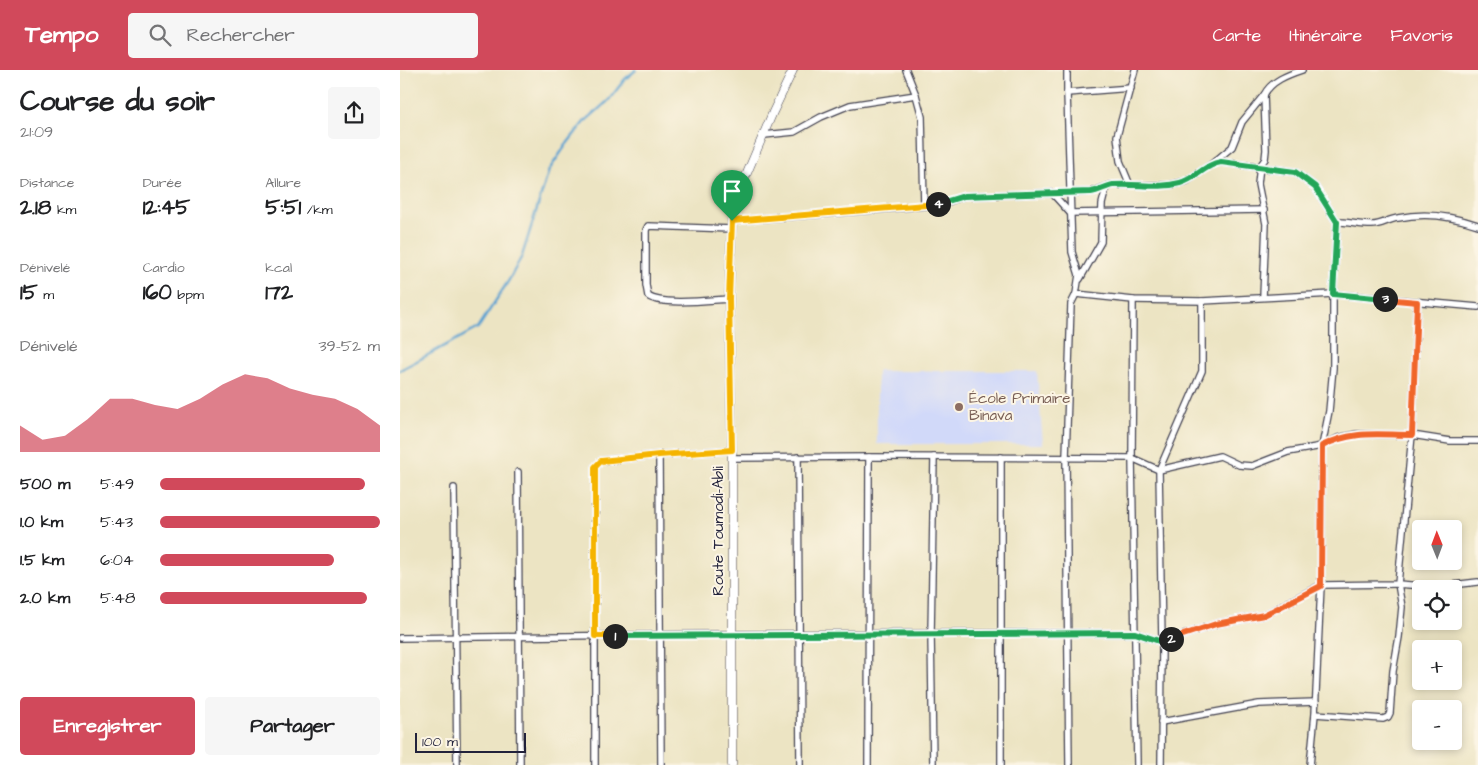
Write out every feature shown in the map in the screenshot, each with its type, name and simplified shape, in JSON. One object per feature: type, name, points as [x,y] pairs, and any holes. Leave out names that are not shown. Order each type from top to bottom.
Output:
[{"type":"street","name":"Route Toumodi-Abli","points":[[732,765],[732,454],[729,299],[732,225],[734,207],[793,70]]},
{"type":"street","points":[[906,70],[922,117],[924,206]]},
{"type":"street","points":[[1067,70],[1072,252],[1078,269],[1079,282]]},
{"type":"street","points":[[1130,185],[1120,161],[1117,136],[1135,70]]},
{"type":"street","points":[[729,299],[676,301],[652,299],[648,296],[646,285],[646,230],[648,226],[732,225],[924,206],[945,203],[964,196],[1091,192],[1111,186],[1159,186],[1182,183],[1213,163],[1232,147],[1242,122],[1273,83],[1302,70]]},
{"type":"street","points":[[1067,92],[1131,88]]},
{"type":"street","points":[[764,135],[794,132],[821,117],[850,105],[916,95]]},
{"type":"street","points":[[1263,297],[1266,224],[1258,184],[1260,166],[1265,159],[1266,150],[1264,95]]},
{"type":"street","points":[[1213,163],[1221,162],[1260,166],[1295,172],[1315,187],[1337,222],[1333,294],[1333,368],[1329,411],[1322,446],[1321,586],[1316,702],[1310,765]]},
{"type":"street","points":[[1069,765],[1066,457],[1071,304],[1079,282],[1100,242],[1102,199],[1106,188]]},
{"type":"street","points":[[1052,193],[1070,213]]},
{"type":"street","points":[[1070,213],[1102,211],[1264,210]]},
{"type":"street","points":[[1337,222],[1372,225],[1391,219],[1419,214],[1461,219],[1478,225]]},
{"type":"street","points":[[1076,294],[1133,300],[1202,301],[1333,294],[1478,308]]},
{"type":"street","points":[[1133,300],[1132,458],[1137,765]]},
{"type":"street","points":[[1161,765],[1162,642],[1159,470],[1202,371],[1202,301]]},
{"type":"street","points":[[1315,714],[1383,719],[1390,713],[1393,671],[1402,607],[1398,584],[1412,435],[1417,302]]},
{"type":"street","points":[[595,765],[595,467],[601,461],[659,455],[732,454],[798,457],[1132,458],[1159,470],[1220,456],[1239,465],[1252,466],[1288,452],[1322,446],[1338,438],[1357,434],[1412,435],[1450,441],[1475,442],[1478,445]]},
{"type":"street","points":[[659,455],[661,765]]},
{"type":"street","points":[[868,765],[869,456]]},
{"type":"street","points":[[798,457],[800,765]]},
{"type":"street","points":[[933,765],[931,634],[934,457]]},
{"type":"street","points":[[1001,458],[1001,765]]},
{"type":"street","points":[[518,472],[520,765]]},
{"type":"street","points":[[454,488],[457,765]]},
{"type":"street","points":[[400,638],[731,634],[1001,635],[1135,633],[1162,642],[1216,624],[1264,615],[1321,586],[1398,584],[1435,587],[1478,582]]},
{"type":"street","points":[[1161,722],[1259,704],[1316,702]]},
{"type":"shaded area","name":"École Primaire Binava","points":[[877,371],[1037,371],[1043,444],[877,444]]},
{"type":"waterway","points":[[400,370],[478,328],[522,256],[549,170],[584,122],[608,101],[625,79],[636,70]]},
{"type":"place","name":"École Primaire Binava","points":[[959,407]]},
{"type":"route","points":[[1221,162],[1295,172],[1315,187],[1337,222],[1333,294],[1417,302],[1412,435],[1357,434],[1338,438],[1322,446],[1321,586],[1264,615],[1216,624],[1162,642],[1135,633],[595,636],[595,467],[601,461],[732,450],[729,299],[732,221],[924,206],[945,203],[964,196],[1091,192],[1111,186],[1170,185],[1187,181],[1207,166],[1221,162]]}]
